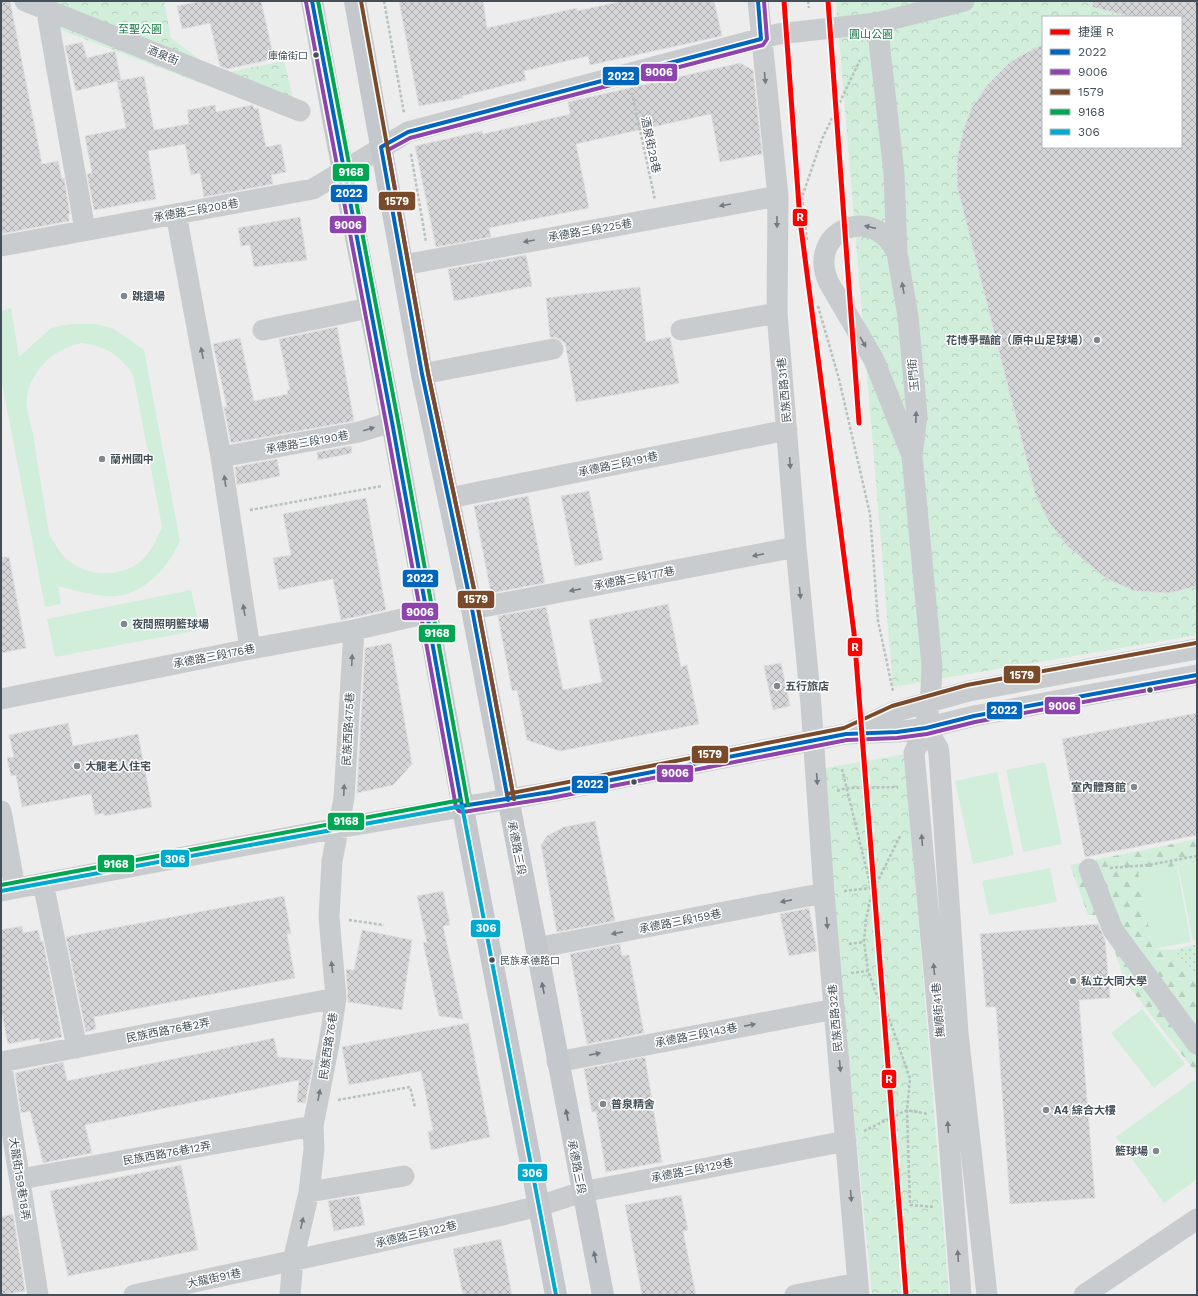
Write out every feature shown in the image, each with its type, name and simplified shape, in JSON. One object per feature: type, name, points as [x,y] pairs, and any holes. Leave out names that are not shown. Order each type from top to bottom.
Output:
[{"type":"main road","points":[[312,1],[343,172],[428,613],[462,806],[556,1295]]},
{"type":"main road","name":"承德路三段","points":[[355,1],[422,374],[472,609],[557,1062],[603,1295]]},
{"type":"street","name":"酒泉街","points":[[25,1],[46,5],[300,111]]},
{"type":"street","name":"民族西路31巷","points":[[758,1],[778,196],[777,313],[813,740]]},
{"type":"street","points":[[381,147],[408,132],[628,75],[778,34],[877,23],[964,1]]},
{"type":"street","points":[[46,5],[85,230]]},
{"type":"street","name":"玉門街","points":[[877,23],[894,173],[897,252],[908,316],[917,416],[912,456],[932,666],[931,701],[926,728]]},
{"type":"street","name":"承德路三段208巷","points":[[1,246],[314,190],[381,147]]},
{"type":"street","name":"承德路三段225巷","points":[[403,265],[778,196]]},
{"type":"street","points":[[176,214],[221,457],[250,649]]},
{"type":"street","points":[[897,252],[885,235],[876,229],[866,226],[855,226],[845,228],[829,242],[823,262],[824,273],[829,283],[874,360],[912,456]]},
{"type":"street","points":[[263,330],[369,308]]},
{"type":"street","points":[[681,330],[777,313]]},
{"type":"street","points":[[422,374],[553,349]]},
{"type":"street","name":"承德路三段190巷","points":[[221,457],[359,432],[392,422]]},
{"type":"street","name":"承德路三段191巷","points":[[449,498],[787,430]]},
{"type":"street","name":"承德路三段177巷","points":[[472,609],[796,547]]},
{"type":"street","name":"承德路三段176巷","points":[[1,699],[250,649],[354,630],[428,613]]},
{"type":"street","name":"民族西路475巷","points":[[338,828],[344,798],[354,630]]},
{"type":"street","points":[[846,734],[894,712],[970,691],[1197,649]]},
{"type":"street","points":[[1,811],[8,890],[338,828],[462,806],[508,800],[846,734],[897,732],[926,728],[974,716],[1197,675]]},
{"type":"street","points":[[926,728],[938,748],[939,754],[958,1033],[988,1295]]},
{"type":"street","name":"撫順街41巷","points":[[926,728],[914,753],[947,1114],[961,1295]]},
{"type":"street","name":"民族西路32巷","points":[[813,740],[833,892],[835,1009],[854,1136],[859,1289]]},
{"type":"street","name":"民族西路76巷","points":[[290,1295],[293,1261],[309,1192],[314,1149],[313,1126],[336,998],[329,917],[332,861],[338,828]]},
{"type":"street","points":[[1089,870],[1113,930],[1197,1044]]},
{"type":"street","points":[[43,883],[77,1048]]},
{"type":"street","name":"承德路三段159巷","points":[[536,948],[833,892]]},
{"type":"street","name":"民族西路76巷2弄","points":[[1,1062],[336,998]]},
{"type":"street","name":"承德路三段143巷","points":[[557,1062],[835,1009]]},
{"type":"street","name":"大龍街159巷18弄","points":[[1,1062],[21,1179],[38,1295]]},
{"type":"street","name":"民族西路76巷12弄","points":[[21,1179],[313,1126]]},
{"type":"street","name":"承德路三段129巷","points":[[539,1206],[582,1192],[854,1136]]},
{"type":"street","points":[[309,1192],[404,1176]]},
{"type":"street","name":"承德路三段122巷","points":[[293,1261],[539,1206]]},
{"type":"street","points":[[1084,1295],[1197,1219]]},
{"type":"street","name":"大龍街91巷","points":[[134,1295],[293,1261]]},
{"type":"street","points":[[795,1295],[859,1289]]},
{"type":"path","points":[[808,2],[809,8]]},
{"type":"path","name":"酒泉街28巷","points":[[628,75],[658,218]]},
{"type":"path","points":[[229,514],[403,482]]},
{"type":"path","points":[[842,769],[872,892]]},
{"type":"path","points":[[902,832],[872,892],[866,919],[864,942],[868,971],[876,993],[886,1009],[910,1079],[906,1110],[910,1205],[939,1208]]},
{"type":"path","points":[[1089,870],[1148,865],[1197,856]]},
{"type":"path","points":[[833,892],[871,888]]},
{"type":"path","points":[[329,917],[384,925]]},
{"type":"path","points":[[847,944],[864,942]]},
{"type":"path","points":[[849,973],[868,971]]},
{"type":"path","points":[[318,1104],[410,1087],[415,1107]]},
{"type":"path","points":[[854,1136],[906,1110]]},
{"type":"green space","name":"至聖公園","points":[[52,1],[164,1],[171,38],[219,74],[284,61],[297,115],[286,116],[58,29]]},
{"type":"green space","name":"圓山公園","points":[[836,1],[1197,1],[1197,635],[893,687]]},
{"type":"green space","points":[[11,308],[19,357],[51,328],[70,324],[96,324],[114,329],[144,350],[180,541],[171,557],[159,573],[152,580],[136,590],[119,596],[101,596],[58,586],[61,604],[45,607],[1,378],[1,311]],"holes":[[[82,343],[105,349],[117,356],[133,374],[162,527],[155,543],[145,557],[129,569],[119,572],[98,573],[78,567],[60,552],[49,534],[33,434],[28,416],[27,398],[29,388],[39,369],[54,355],[63,350]]]},
{"type":"green space","name":"夜間照明籃球場","points":[[191,590],[200,630],[55,657],[47,619]]},
{"type":"green space","points":[[905,754],[949,1295],[872,1295],[820,769]]},
{"type":"green space","points":[[1045,762],[1062,844],[1023,852],[1006,770]]},
{"type":"green space","points":[[997,772],[1014,855],[973,864],[955,781]]},
{"type":"green space","points":[[1197,839],[1197,862],[1139,873],[1153,949],[1174,950],[1197,979],[1197,1074],[1124,980],[1107,926],[1101,915],[1088,915],[1070,865]]},
{"type":"green space","points":[[1197,862],[1197,940],[1193,941],[1178,866]]},
{"type":"green space","points":[[1177,866],[1191,942],[1153,949],[1138,873]]},
{"type":"green space","points":[[1050,868],[1057,902],[989,915],[982,881]]},
{"type":"green space","points":[[1197,944],[1197,979],[1174,950]]},
{"type":"green space","points":[[1142,1009],[1185,1064],[1154,1088],[1111,1033]]},
{"type":"green space","name":"籃球場","points":[[1194,1080],[1197,1083],[1197,1179],[1164,1203],[1116,1137]]},
{"type":"building","points":[[1,1],[10,1],[42,164],[58,161],[62,179],[64,178],[70,214],[68,214],[69,221],[1,234]]},
{"type":"building","points":[[202,1],[261,1],[274,59],[227,69],[220,66],[210,23],[182,29],[177,6]]},
{"type":"building","points":[[399,1],[483,1],[487,28],[577,8],[577,11],[623,1],[714,1],[722,36],[590,65],[588,56],[524,71],[526,80],[462,96],[463,98],[419,106]]},
{"type":"building","name":"花博爭豔館（原中山足球場）","points":[[1093,1],[1197,1],[1197,586],[1170,593],[1135,591],[1107,579],[1067,546],[1049,522],[1035,493],[957,186],[957,159],[963,131],[971,109],[988,84],[1011,61],[1042,45],[1042,148],[1182,148],[1182,16],[1129,16],[1092,7]]},
{"type":"building","points":[[82,42],[87,58],[115,51],[121,80],[76,91],[65,46]]},
{"type":"building","points":[[740,63],[753,70],[762,154],[720,162],[711,114],[576,144],[589,208],[489,228],[491,237],[436,247],[415,146],[482,131],[483,134],[570,114],[568,102]]},
{"type":"building","points":[[144,76],[154,130],[189,124],[187,110],[215,105],[216,112],[253,105],[254,109],[258,108],[266,147],[281,144],[286,172],[271,175],[273,184],[204,197],[200,173],[191,175],[185,144],[148,151],[156,199],[94,210],[87,174],[92,173],[85,136],[126,128],[117,81]]},
{"type":"building","points":[[300,217],[307,260],[254,267],[250,245],[241,246],[238,228]]},
{"type":"building","points":[[526,255],[532,286],[454,301],[448,269]]},
{"type":"building","points":[[640,287],[646,342],[670,337],[679,383],[576,402],[565,343],[557,338],[550,337],[546,298]]},
{"type":"building","points":[[337,327],[354,421],[231,443],[224,407],[227,407],[213,344],[240,338],[254,401],[288,394],[287,390],[290,390],[279,339]]},
{"type":"building","points":[[351,446],[352,453],[318,460],[317,452]]},
{"type":"building","points":[[277,459],[280,476],[237,485],[235,467]]},
{"type":"building","points":[[589,491],[603,560],[575,566],[561,496]]},
{"type":"building","points":[[528,496],[545,583],[491,593],[474,506]]},
{"type":"building","points":[[366,498],[386,610],[341,620],[333,579],[279,590],[273,558],[291,555],[283,514]]},
{"type":"building","points":[[1,557],[9,557],[26,648],[1,653]]},
{"type":"building","points":[[668,604],[681,667],[687,665],[699,724],[560,751],[527,740],[517,690],[512,691],[498,616],[546,607],[563,690],[602,682],[589,620]]},
{"type":"building","points":[[391,643],[412,764],[393,785],[357,793],[365,648]]},
{"type":"building","name":"五行旅店","points":[[781,663],[790,706],[773,710],[764,666]]},
{"type":"building","name":"室內體育館","points":[[1197,713],[1197,835],[1085,857],[1062,739]]},
{"type":"building","name":"大龍老人住宅","points":[[68,723],[73,746],[138,734],[152,807],[104,816],[104,813],[95,815],[91,794],[22,807],[16,775],[11,776],[7,758],[14,757],[9,735]]},
{"type":"building","points":[[595,821],[615,921],[557,932],[541,845],[547,836],[564,827]]},
{"type":"building","points":[[443,891],[450,925],[443,926],[463,1019],[439,1016],[423,942],[427,943],[417,896]]},
{"type":"building","points":[[284,896],[291,934],[287,934],[295,978],[94,1017],[96,1029],[86,1032],[66,937]]},
{"type":"building","points":[[809,908],[817,951],[789,956],[780,914]]},
{"type":"building","points":[[1098,924],[1105,940],[1110,998],[1079,1000],[1095,1198],[1010,1204],[996,1007],[986,1007],[980,934]]},
{"type":"building","points":[[22,926],[23,933],[38,930],[41,942],[43,941],[62,1037],[40,1042],[39,1038],[8,1044],[1,1010],[1,930]]},
{"type":"building","points":[[362,930],[412,940],[402,1010],[348,1002],[346,969],[354,970]]},
{"type":"building","points":[[620,944],[622,956],[629,955],[644,1033],[587,1044],[570,954]]},
{"type":"building","points":[[468,1023],[490,1137],[431,1150],[428,1132],[433,1130],[421,1071],[349,1085],[342,1047]]},
{"type":"building","points":[[274,1038],[278,1057],[314,1060],[305,1103],[297,1102],[299,1080],[85,1125],[92,1153],[43,1163],[30,1111],[21,1113],[15,1073],[63,1062],[67,1081]]},
{"type":"building","points":[[645,1057],[662,1162],[606,1172],[596,1112],[592,1112],[584,1069]]},
{"type":"building","points":[[181,1165],[198,1250],[68,1276],[50,1191]]},
{"type":"building","points":[[681,1195],[688,1230],[683,1231],[696,1295],[642,1295],[625,1205]]},
{"type":"building","points":[[359,1196],[365,1225],[334,1231],[328,1201]]},
{"type":"building","points":[[13,1214],[25,1291],[1,1295],[1,1217]]},
{"type":"building","points":[[501,1239],[512,1295],[463,1295],[453,1249]]},
{"type":"metro line","name":"R","points":[[784,1],[800,220],[854,633],[906,1295]]},
{"type":"metro line","name":"R","points":[[828,1],[859,423]]},
{"type":"transit line","name":"2022","points":[[312,1],[392,422],[462,806],[550,792],[846,734],[897,732],[926,728],[974,716],[1197,675]]},
{"type":"transit line","name":"9168","points":[[318,1],[398,421],[468,805]]},
{"type":"transit line","name":"1579","points":[[361,1],[428,373],[478,608],[514,799]]},
{"type":"transit line","name":"2022","points":[[508,800],[472,609],[422,374],[381,147],[408,132],[761,39],[758,1]]},
{"type":"transit line","name":"9006","points":[[514,799],[478,608],[428,373],[388,150],[410,138],[763,45],[767,39],[764,1]]},
{"type":"transit line","name":"9006","points":[[306,2],[386,423],[456,807],[459,811],[463,812],[551,798],[847,740],[897,738],[927,734],[975,722],[1197,681]]},
{"type":"transit line","name":"1579","points":[[507,794],[844,728],[892,706],[967,685],[1196,643]]},
{"type":"transit line","name":"9168","points":[[1,885],[461,800]]},
{"type":"transit line","name":"306","points":[[462,806],[556,1295]]},
{"type":"transit line","name":"306","points":[[1,891],[462,806]]},
{"type":"place","name":"庫倫街口","points":[[316,55]]},
{"type":"place","name":"跳遠場","points":[[124,296]]},
{"type":"place","name":"花博爭豔館（原中山足球場）","points":[[1097,340]]},
{"type":"place","name":"蘭州國中","points":[[102,459]]},
{"type":"place","name":"夜間照明籃球場","points":[[124,624]]},
{"type":"place","name":"五行旅店","points":[[777,686]]},
{"type":"place","name":"大龍老人住宅","points":[[77,766]]},
{"type":"place","name":"室內體育館","points":[[1134,787]]},
{"type":"place","name":"民族承德路口","points":[[492,960]]},
{"type":"place","name":"私立大同大學","points":[[1073,981]]},
{"type":"place","name":"普泉精舍","points":[[603,1104]]},
{"type":"place","name":"A4 綜合大樓","points":[[1046,1110]]},
{"type":"place","name":"籃球場","points":[[1156,1151]]}]
